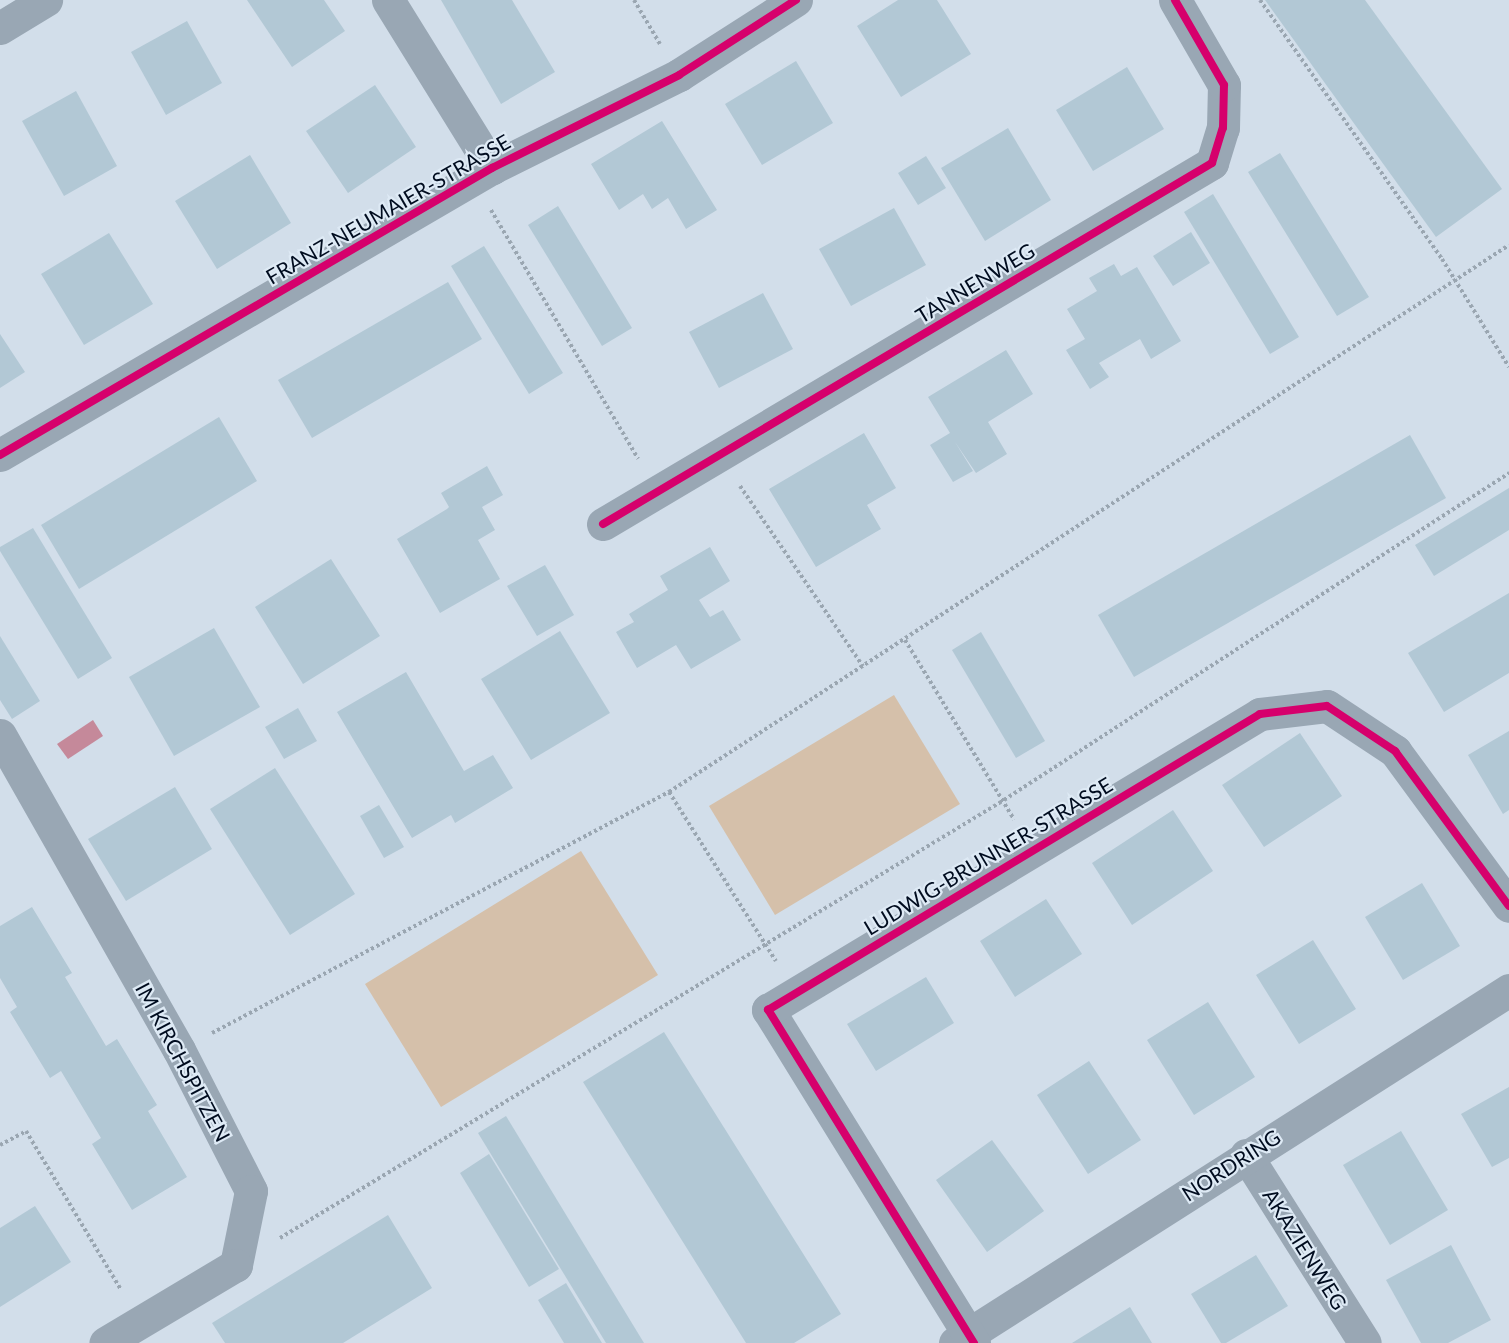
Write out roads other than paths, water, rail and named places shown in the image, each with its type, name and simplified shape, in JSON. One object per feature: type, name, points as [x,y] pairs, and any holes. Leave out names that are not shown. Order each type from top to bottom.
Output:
[{"type":"street","name":"FRANZ-NEUMAIER-STRASSE","points":[[388,0],[492,168]]},
{"type":"street","name":"FRANZ-NEUMAIER-STRASSE","points":[[0,455],[492,168],[679,75],[796,0]]},
{"type":"street","name":"TANNENWEG","points":[[603,524],[659,493],[1212,163],[1224,128],[1224,85],[1175,0]]},
{"type":"street","name":"LUDWIG-BRUNNER-STRASSE","points":[[966,1340],[768,1010],[1260,714],[1327,706],[1395,751],[1509,906]]},
{"type":"street","name":"IM KIRCHSPITZEN","points":[[0,735],[179,1050],[251,1191],[236,1265],[105,1343]]},
{"type":"street","name":"NORDRING","points":[[966,1340],[1246,1155],[1509,990]]},
{"type":"street","name":"AKAZIENWEG","points":[[1246,1155],[1365,1343]]}]
